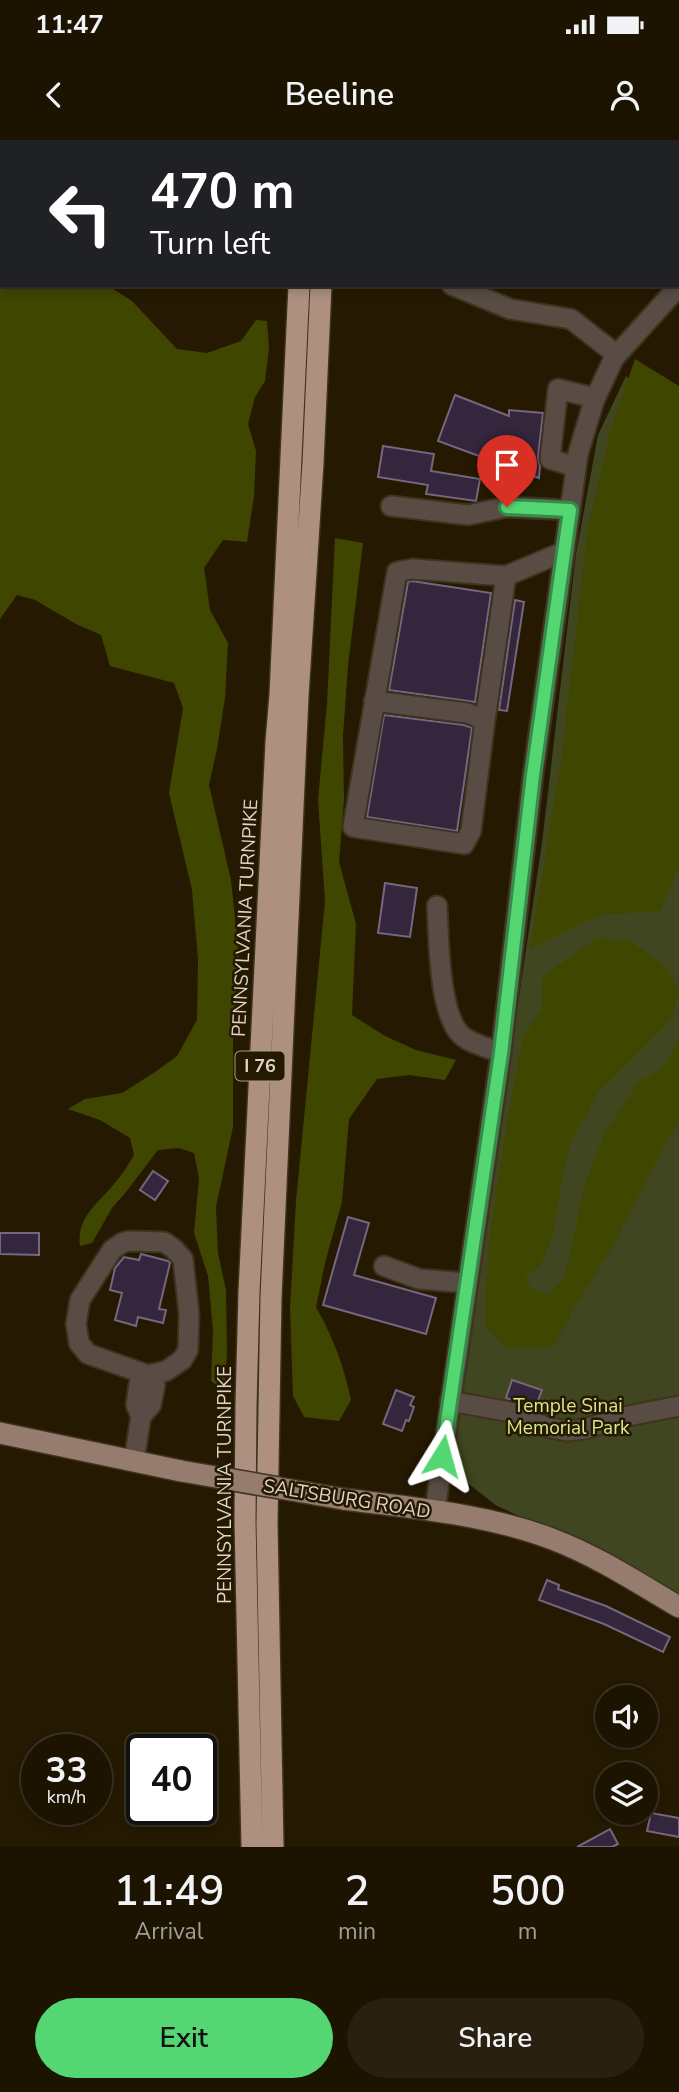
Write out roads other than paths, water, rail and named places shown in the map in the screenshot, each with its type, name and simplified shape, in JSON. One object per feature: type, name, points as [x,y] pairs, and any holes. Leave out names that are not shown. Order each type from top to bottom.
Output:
[{"type":"highway","name":"PENNSYLVANIA TURNPIKE","points":[[252,1847],[245,1521],[249,1292],[299,287]]},
{"type":"highway","name":"I 76","points":[[273,1847],[267,1523],[270,1311],[298,696],[321,287]]},
{"type":"main road","name":"SALTSBURG ROAD","points":[[0,1433],[181,1471],[343,1499],[435,1511],[518,1528],[554,1540],[604,1563],[679,1607]]},
{"type":"street","points":[[457,287],[510,309],[571,319],[617,355]]},
{"type":"street","points":[[435,1511],[501,1053],[533,775],[576,467],[595,398],[617,355],[678,287]]},
{"type":"street","points":[[576,467],[550,459],[558,389],[595,398]]},
{"type":"street","points":[[391,506],[468,515],[507,507],[570,510]]},
{"type":"street","points":[[506,576],[471,831],[464,845],[353,827],[397,572],[412,569],[506,576],[563,552]]},
{"type":"street","points":[[374,701],[467,713],[485,720]]},
{"type":"street","points":[[438,906],[441,982],[454,1027],[465,1039],[501,1053]]},
{"type":"street","points":[[134,1461],[141,1416],[151,1405],[155,1385],[148,1375],[88,1354],[79,1343],[76,1324],[80,1300],[112,1250],[129,1241],[163,1242],[183,1259],[189,1314],[188,1350],[183,1360],[166,1371],[148,1375]]},
{"type":"street","points":[[384,1266],[419,1279],[467,1283]]},
{"type":"street","points":[[450,1401],[516,1413],[546,1427],[567,1431],[679,1406]]},
{"type":"park label","name":"Temple Sinai Memorial Park","points":[[568,1416]]}]
